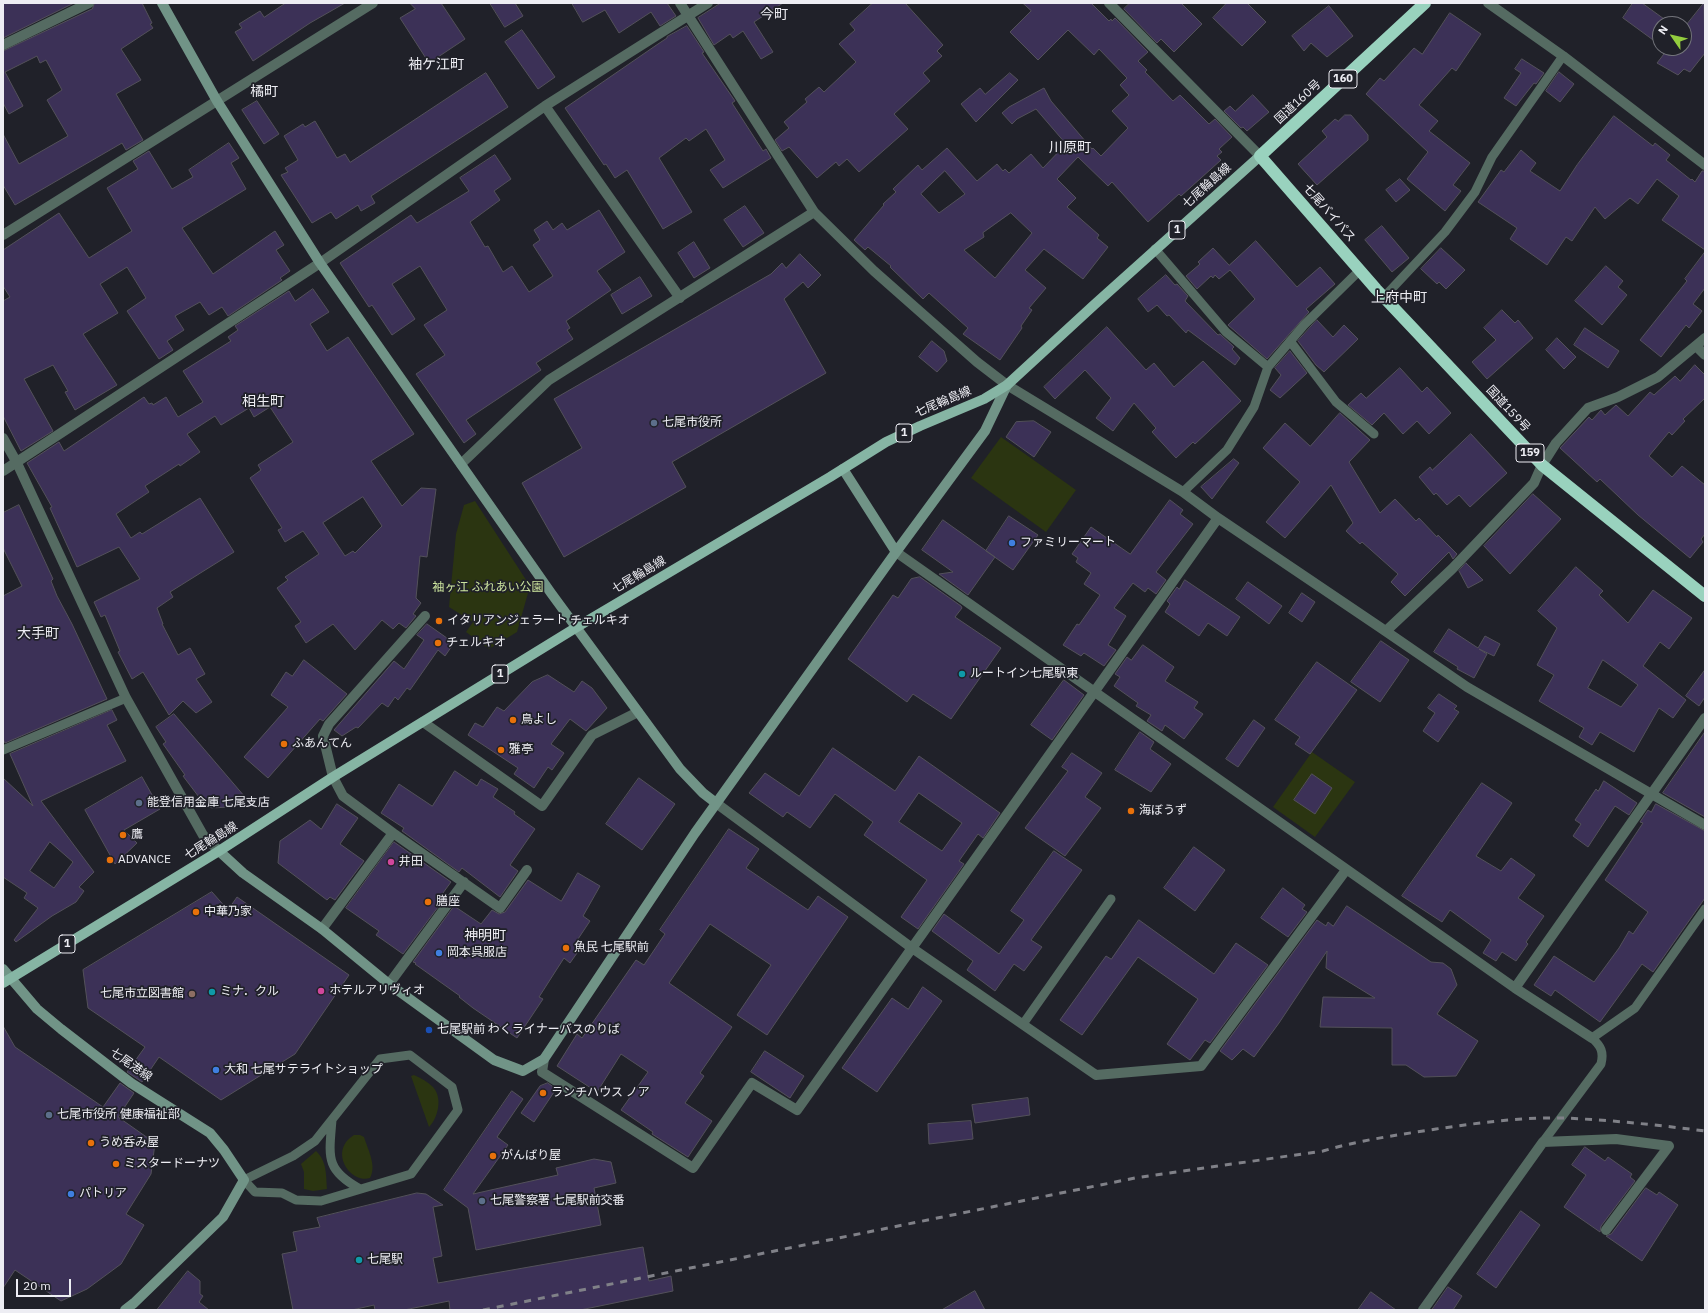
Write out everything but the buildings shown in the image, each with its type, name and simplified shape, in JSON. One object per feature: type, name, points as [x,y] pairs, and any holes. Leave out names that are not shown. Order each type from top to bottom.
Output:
[{"type":"highway","name":"国道160号","points":[[1260,156],[1425,3]]},
{"type":"highway","name":"七尾バイパス","points":[[1260,156],[1380,293]]},
{"type":"highway","name":"国道159号","points":[[1380,293],[1542,465],[1705,596]]},
{"type":"main road","name":"七尾輪島線","points":[[6,980],[219,851],[333,778],[577,627],[886,442],[984,399],[1007,385],[1260,156]]},
{"type":"street","points":[[3,45],[89,3]]},
{"type":"street","points":[[162,3],[217,101],[320,263],[551,593],[680,769],[716,804],[912,948],[1096,1076],[1201,1066],[1346,870]]},
{"type":"street","points":[[3,235],[372,3]]},
{"type":"street","points":[[680,3],[690,16],[814,212],[874,271],[977,362],[1007,385],[1183,492],[1218,518],[1386,631],[1466,687],[1705,825]]},
{"type":"street","points":[[3,471],[320,263],[545,106],[690,16],[708,3]]},
{"type":"street","points":[[1109,3],[1260,156]]},
{"type":"street","points":[[1488,3],[1563,56],[1705,165]]},
{"type":"street","points":[[545,106],[680,298]]},
{"type":"street","points":[[461,464],[549,380],[814,212]]},
{"type":"street","points":[[1386,631],[1452,569],[1534,483],[1542,465],[1556,443],[1588,408],[1618,397],[1658,376],[1705,338]]},
{"type":"street","points":[[1696,346],[1705,356]]},
{"type":"street","points":[[1007,385],[985,431],[896,552],[716,804],[544,1059],[542,1072],[693,1168],[752,1083],[797,1110],[1218,518]]},
{"type":"street","points":[[3,438],[17,463],[126,698],[203,835],[244,873],[322,929],[389,984],[494,1060],[523,1071],[544,1059]]},
{"type":"street","points":[[843,469],[896,552],[1346,870],[1515,988],[1592,1038]]},
{"type":"street","points":[[425,616],[329,724],[323,736],[333,778],[343,796],[392,833],[500,908],[527,870]]},
{"type":"street","points":[[423,722],[542,806],[592,735],[638,712]]},
{"type":"street","points":[[1515,988],[1705,718]]},
{"type":"street","points":[[322,929],[392,833]]},
{"type":"street","points":[[389,984],[464,882]]},
{"type":"street","name":"七尾港線","points":[[3,969],[6,980],[45,1017],[132,1083],[210,1133],[224,1150],[244,1180]]},
{"type":"street","points":[[1422,1310],[1542,1142],[1616,1140],[1669,1146],[1606,1230]]},
{"type":"street","points":[[125,1310],[223,1217],[244,1180]]},
{"type":"lane","points":[[1380,293],[1445,232],[1475,192],[1492,157],[1563,56]]},
{"type":"lane","points":[[1155,250],[1226,332],[1268,367]]},
{"type":"lane","points":[[1183,492],[1227,450],[1254,407],[1268,367],[1304,325],[1360,270]]},
{"type":"lane","points":[[1290,341],[1336,402],[1374,434]]},
{"type":"lane","points":[[3,750],[126,698]]},
{"type":"lane","points":[[1022,1024],[1111,899]]},
{"type":"lane","points":[[1542,1142],[1601,1064],[1604,1055],[1600,1045],[1592,1038],[1635,1008],[1705,909]]},
{"type":"lane","points":[[410,1055],[452,1087],[458,1110],[412,1174],[321,1201],[296,1200],[282,1193],[255,1192],[244,1180],[293,1156],[315,1141],[380,1059],[410,1055]]},
{"type":"lane","points":[[332,1120],[330,1158],[333,1166],[338,1175],[346,1182],[360,1189]]},
{"type":"green space","points":[[1001,437],[1076,490],[1046,532],[971,478]]},
{"type":"green space","name":"袖ヶ江 ふれあい公園","points":[[475,501],[530,586],[517,632],[489,649],[466,632],[473,622],[449,607],[456,534],[464,505]]},
{"type":"green space","points":[[1312,752],[1355,782],[1315,837],[1273,807]]},
{"type":"green space","points":[[414,1075],[431,1085],[438,1097],[439,1102],[437,1113],[429,1127],[411,1076]]},
{"type":"green space","points":[[354,1135],[364,1137],[370,1153],[373,1168],[370,1178],[363,1179],[355,1176],[349,1171],[342,1157],[346,1142]]},
{"type":"green space","points":[[316,1151],[320,1155],[324,1164],[327,1189],[313,1191],[304,1189],[304,1172],[301,1164]]},
{"type":"railway","points":[[483,1310],[1135,1178],[1323,1151],[1365,1141],[1436,1129],[1515,1119],[1563,1118],[1634,1123],[1705,1131]]},
{"type":"place","name":"七尾市役所","points":[[654,423]]},
{"type":"place","name":"ファミリーマート","points":[[1012,543]]},
{"type":"place","name":"イタリアンジェラート チェルキオ","points":[[439,621]]},
{"type":"place","name":"チェルキオ","points":[[438,643]]},
{"type":"place","name":"ルートイン七尾駅東","points":[[962,674]]},
{"type":"place","name":"鳥よし","points":[[513,720]]},
{"type":"place","name":"ふあんてん","points":[[284,744]]},
{"type":"place","name":"雅亭","points":[[501,750]]},
{"type":"place","name":"能登信用金庫 七尾支店","points":[[139,803]]},
{"type":"place","name":"海ぼうず","points":[[1131,811]]},
{"type":"place","name":"鷹","points":[[123,835]]},
{"type":"place","name":"ADVANCE","points":[[110,860]]},
{"type":"place","name":"井田","points":[[391,862]]},
{"type":"place","name":"膳座","points":[[428,902]]},
{"type":"place","name":"中華乃家","points":[[196,912]]},
{"type":"place","name":"魚民 七尾駅前","points":[[566,948]]},
{"type":"place","name":"岡本呉服店","points":[[439,953]]},
{"type":"place","name":"ホテルアリヴィオ","points":[[321,991]]},
{"type":"place","name":"ミナ．クル","points":[[212,992]]},
{"type":"place","name":"七尾市立図書館","points":[[192,994]]},
{"type":"place","name":"七尾駅前 わくライナーバスのりば","points":[[429,1030]]},
{"type":"place","name":"大和 七尾サテライトショップ","points":[[216,1070]]},
{"type":"place","name":"ランチハウス ノア","points":[[543,1093]]},
{"type":"place","name":"七尾市役所 健康福祉部","points":[[49,1115]]},
{"type":"place","name":"うめ呑み屋","points":[[91,1143]]},
{"type":"place","name":"がんばり屋","points":[[493,1156]]},
{"type":"place","name":"ミスタードーナツ","points":[[116,1164]]},
{"type":"place","name":"パトリア","points":[[71,1194]]},
{"type":"place","name":"七尾警察署 七尾駅前交番","points":[[482,1201]]},
{"type":"place","name":"七尾駅","points":[[359,1260]]},
{"type":"district","name":"今町","points":[[774,15]]},
{"type":"district","name":"袖ケ江町","points":[[436,65]]},
{"type":"district","name":"橘町","points":[[264,92]]},
{"type":"district","name":"川原町","points":[[1070,148]]},
{"type":"district","name":"上府中町","points":[[1399,298]]},
{"type":"district","name":"相生町","points":[[263,402]]},
{"type":"district","name":"大手町","points":[[38,634]]},
{"type":"district","name":"神明町","points":[[485,936]]}]
